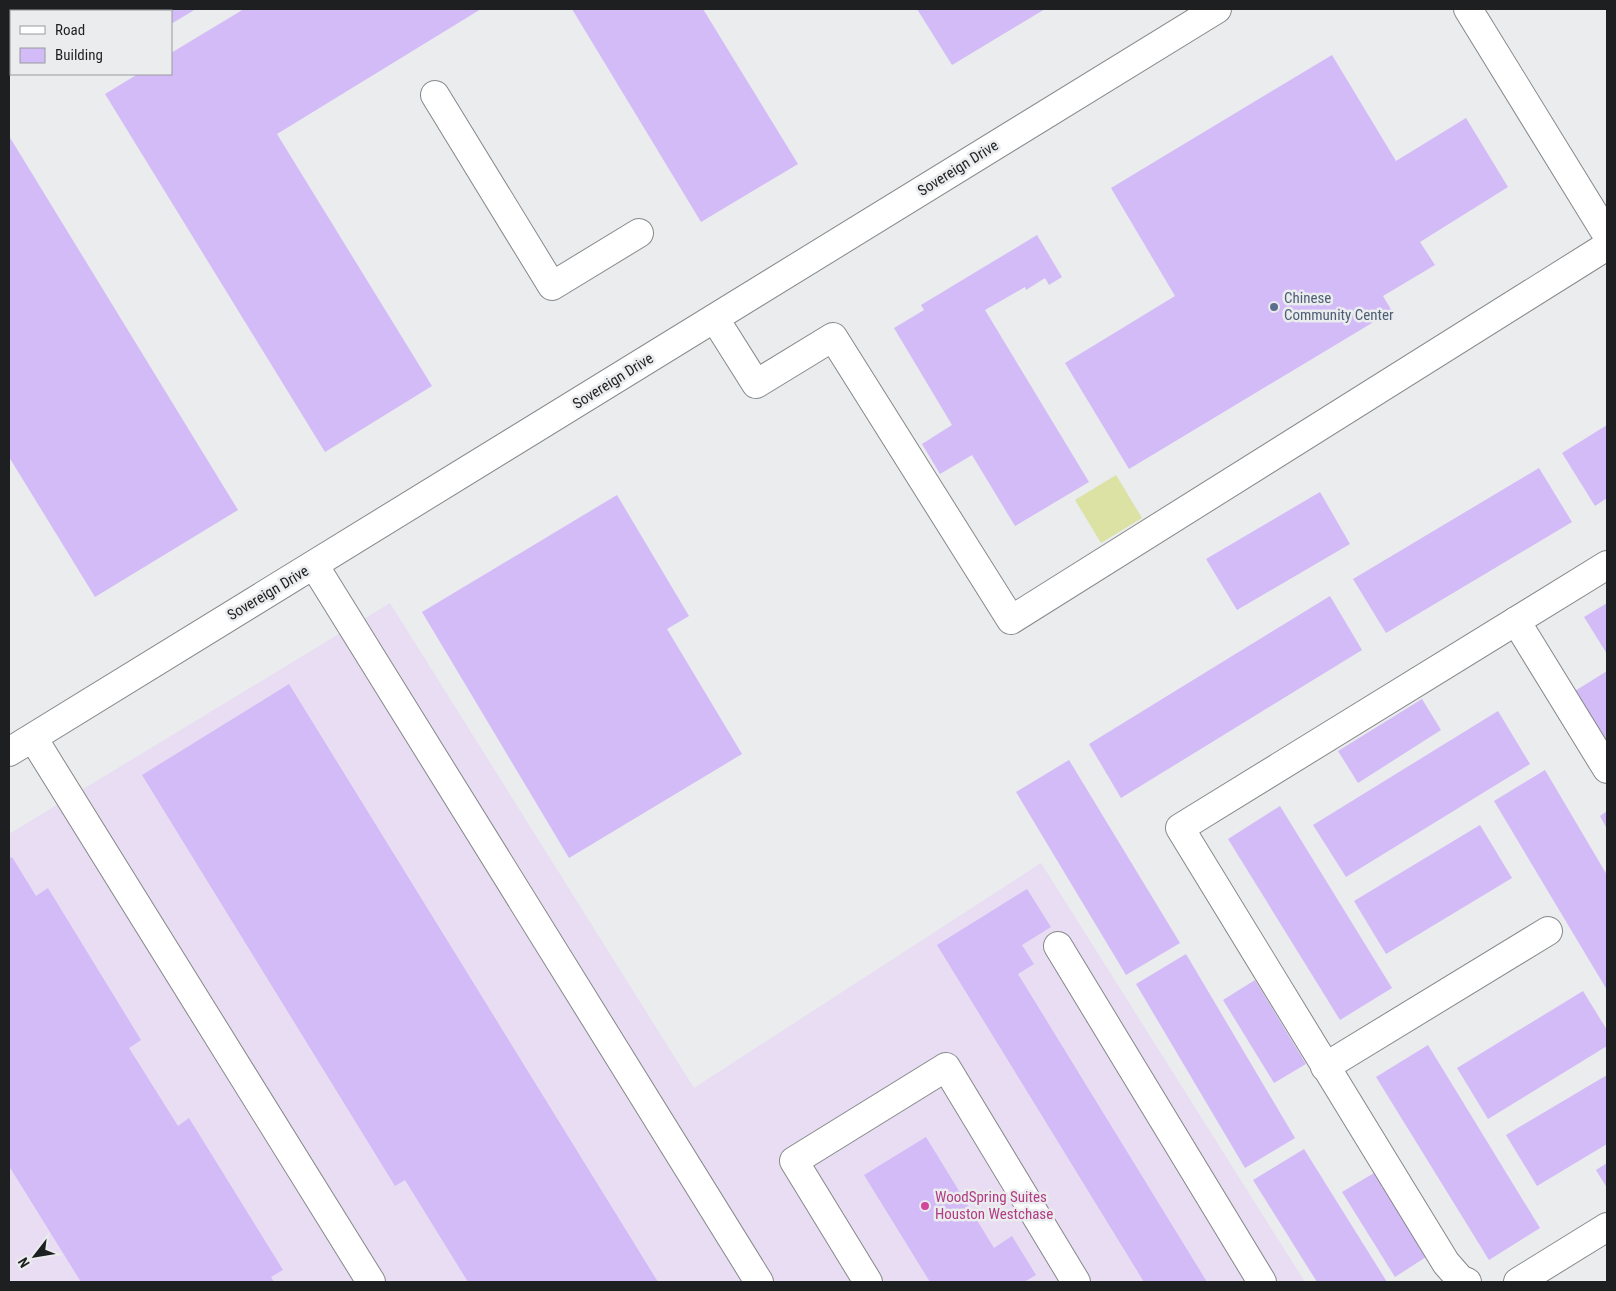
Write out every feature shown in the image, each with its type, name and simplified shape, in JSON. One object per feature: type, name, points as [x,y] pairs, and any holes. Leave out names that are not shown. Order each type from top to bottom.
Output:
[{"type":"street","name":"Sovereign Drive","points":[[16,746],[715,319],[1217,9]]},
{"type":"street","points":[[1468,9],[1607,235]]},
{"type":"street","points":[[435,95],[552,286],[640,233]]},
{"type":"street","points":[[715,319],[756,384],[833,337],[1011,620],[1607,246]]},
{"type":"street","points":[[314,565],[759,1282]]},
{"type":"street","points":[[1467,1282],[1460,1279],[1446,1263],[1180,828],[1607,565]]},
{"type":"street","points":[[1516,620],[1607,769]]},
{"type":"street","points":[[16,746],[372,1282]]},
{"type":"street","points":[[1325,1067],[1548,931]]},
{"type":"street","points":[[1058,946],[1262,1282]]},
{"type":"street","points":[[868,1282],[794,1161],[946,1067],[1076,1282]]},
{"type":"street","points":[[1518,1282],[1607,1227]]},
{"type":"shaded area","points":[[390,603],[694,1088],[1041,863],[1305,1282],[9,1282],[9,834]]},
{"type":"green space","points":[[1116,475],[1142,518],[1101,543],[1075,500]]},
{"type":"building","points":[[196,9],[172,23],[172,10],[111,10]]},
{"type":"building","points":[[244,9],[481,9],[277,134],[432,386],[325,452],[105,94],[136,75],[172,75],[172,52]]},
{"type":"building","points":[[572,9],[703,9],[798,164],[701,222]]},
{"type":"building","points":[[917,9],[1045,9],[952,65]]},
{"type":"building","points":[[1332,55],[1396,161],[1466,118],[1508,187],[1420,242],[1435,265],[1383,296],[1392,311],[1129,469],[1065,363],[1175,296],[1111,188]]},
{"type":"building","points":[[9,136],[238,510],[95,597],[9,457]]},
{"type":"building","points":[[1037,235],[1062,277],[1049,285],[1045,278],[1026,290],[1025,287],[985,310],[1089,482],[1015,526],[972,455],[940,474],[922,444],[952,425],[894,328],[924,310],[921,305]]},
{"type":"building","points":[[1607,425],[1607,498],[1595,506],[1562,453]]},
{"type":"building","points":[[1539,468],[1572,522],[1386,633],[1353,579]]},
{"type":"building","points":[[1320,492],[1350,544],[1237,610],[1206,559]]},
{"type":"building","points":[[617,495],[689,616],[667,629],[742,754],[569,858],[422,612]]},
{"type":"building","points":[[1330,596],[1362,650],[1121,798],[1089,744]]},
{"type":"building","points":[[1607,603],[1607,654],[1584,617]]},
{"type":"building","points":[[1607,671],[1607,741],[1575,691]]},
{"type":"building","points":[[289,684],[658,1282],[468,1282],[405,1180],[395,1186],[142,775]]},
{"type":"building","points":[[1422,699],[1441,730],[1358,783],[1338,751]]},
{"type":"building","points":[[1498,711],[1530,764],[1346,877],[1313,825]]},
{"type":"building","points":[[1069,760],[1180,943],[1126,975],[1016,792]]},
{"type":"building","points":[[1545,770],[1607,875],[1607,990],[1494,801]]},
{"type":"building","points":[[1280,806],[1392,988],[1340,1020],[1228,839]]},
{"type":"building","points":[[1607,811],[1607,829],[1600,816]]},
{"type":"building","points":[[1480,825],[1512,878],[1386,954],[1354,901]]},
{"type":"building","points":[[12,857],[36,896],[48,888],[141,1040],[129,1048],[178,1126],[189,1118],[283,1270],[271,1277],[274,1282],[81,1282],[9,1166],[9,859]]},
{"type":"building","points":[[1027,889],[1051,927],[1022,945],[1034,964],[1018,974],[1207,1282],[1144,1282],[937,945]]},
{"type":"building","points":[[1186,954],[1295,1138],[1245,1168],[1136,984]]},
{"type":"building","points":[[1255,980],[1306,1064],[1274,1083],[1223,1000]]},
{"type":"building","points":[[1583,991],[1607,1030],[1607,1046],[1488,1119],[1457,1068]]},
{"type":"building","points":[[1428,1045],[1540,1228],[1489,1260],[1376,1077]]},
{"type":"building","points":[[1607,1075],[1607,1144],[1537,1186],[1506,1135]]},
{"type":"building","name":"WoodSpring Suites Houston Westchase","points":[[926,1137],[994,1248],[1012,1236],[1036,1275],[1024,1282],[930,1282],[864,1175]]},
{"type":"building","points":[[1304,1149],[1387,1282],[1317,1282],[1253,1180]]},
{"type":"building","points":[[1607,1163],[1607,1188],[1596,1170]]},
{"type":"building","points":[[1374,1173],[1426,1257],[1395,1277],[1342,1192]]},
{"type":"place","name":"Chinese Community Center","points":[[1274,307]]},
{"type":"place","name":"WoodSpring Suites Houston Westchase","points":[[925,1206]]}]
